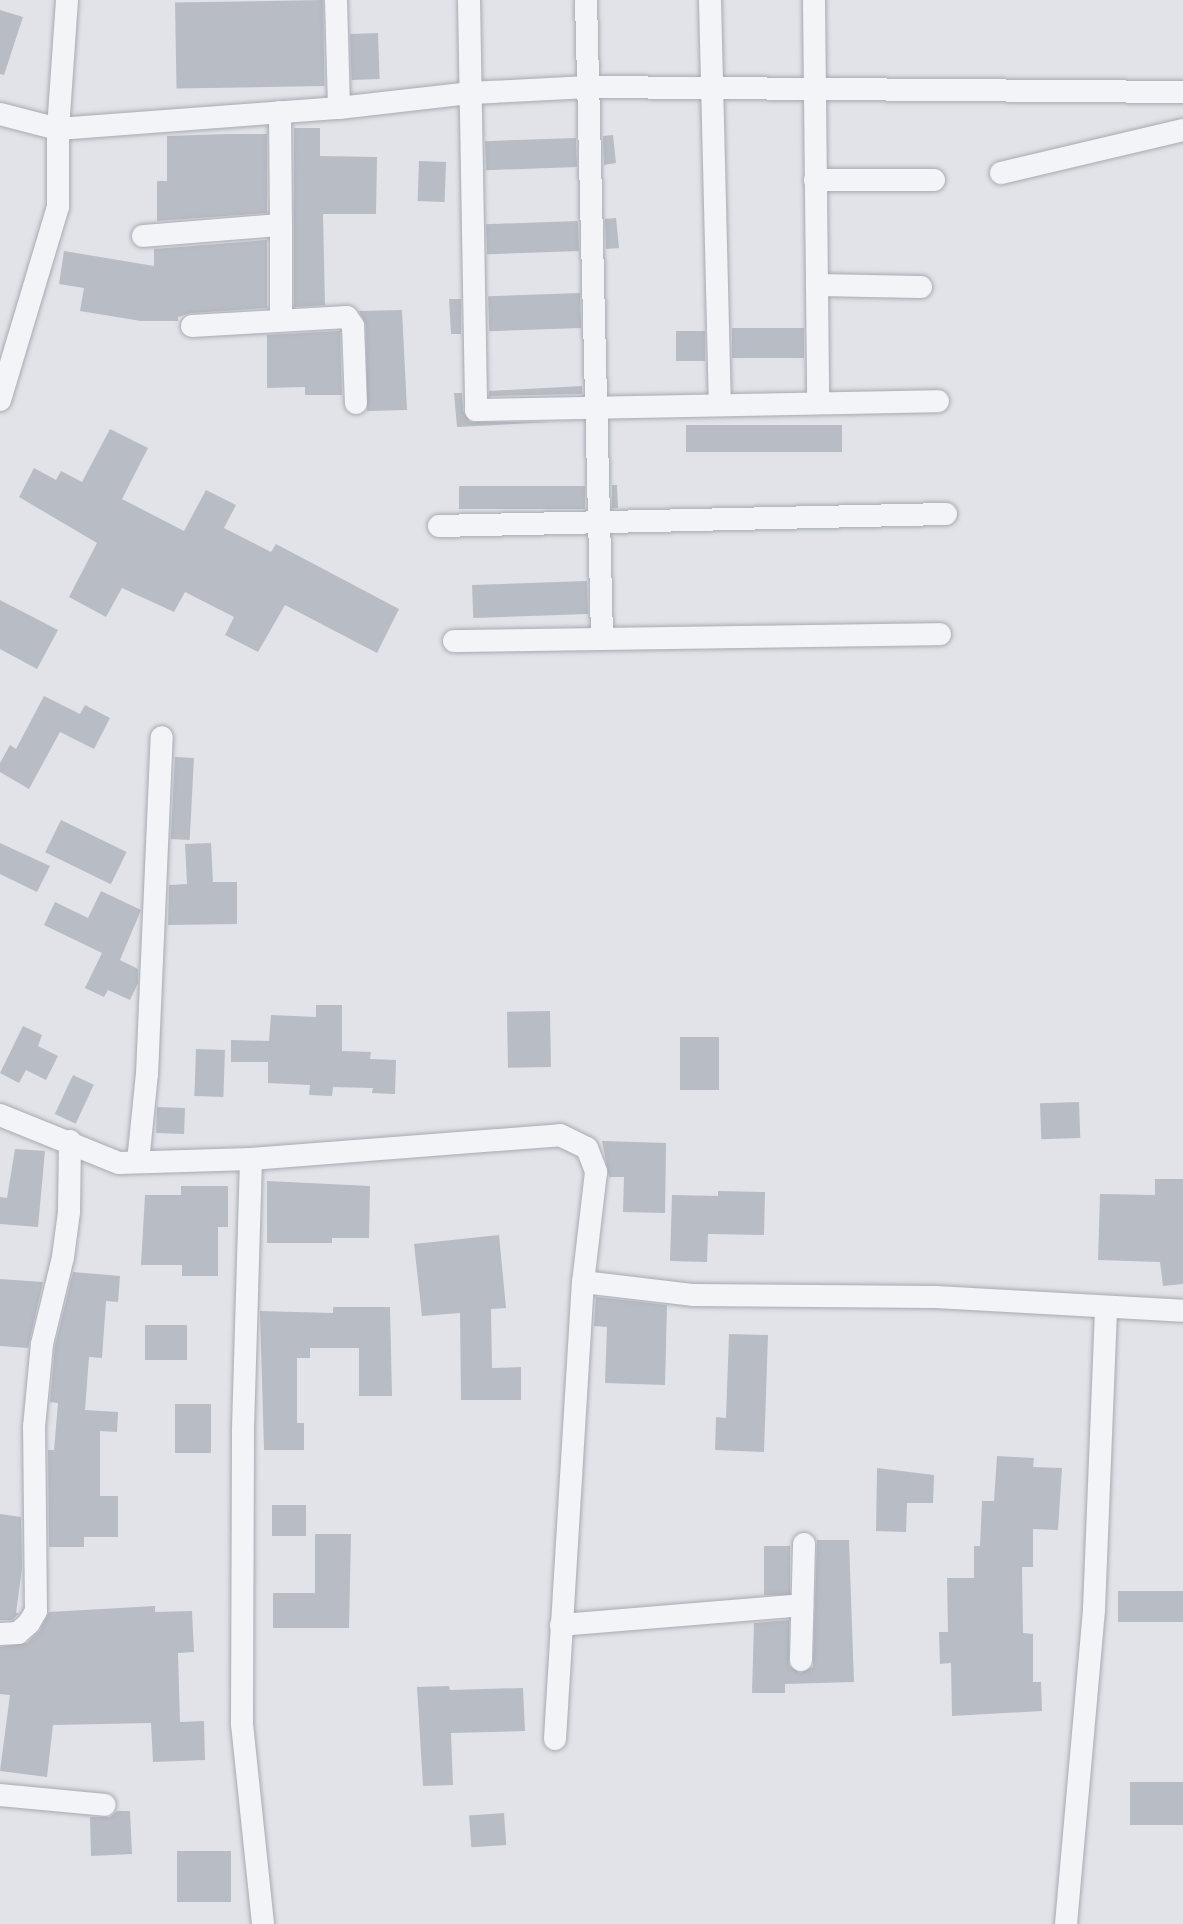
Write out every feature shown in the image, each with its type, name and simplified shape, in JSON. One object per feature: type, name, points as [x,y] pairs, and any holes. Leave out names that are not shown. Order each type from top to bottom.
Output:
[{"type":"street","points":[[0,400],[58,207],[58,129],[67,0]]},
{"type":"street","points":[[336,0],[339,108]]},
{"type":"street","points":[[469,0],[476,410],[938,400]]},
{"type":"street","points":[[586,0],[602,637]]},
{"type":"street","points":[[710,0],[720,405]]},
{"type":"street","points":[[814,0],[818,403]]},
{"type":"street","points":[[0,114],[58,129],[339,108],[471,93],[588,87],[1183,92]]},
{"type":"street","points":[[280,112],[281,320]]},
{"type":"street","points":[[1001,173],[1183,130]]},
{"type":"street","points":[[815,180],[934,180]]},
{"type":"street","points":[[144,236],[281,225]]},
{"type":"street","points":[[817,285],[921,287]]},
{"type":"street","points":[[192,326],[335,316],[351,321],[356,404]]},
{"type":"street","points":[[439,526],[946,514]]},
{"type":"street","points":[[454,641],[602,637],[940,634]]},
{"type":"street","points":[[138,1162],[147,1074],[162,737]]},
{"type":"street","points":[[0,1115],[70,1141],[119,1163],[251,1159],[560,1135],[587,1148],[596,1172],[583,1282],[555,1739]]},
{"type":"street","points":[[0,1634],[18,1633],[36,1611],[34,1426],[42,1344],[66,1234],[70,1141]]},
{"type":"street","points":[[251,1159],[243,1432],[242,1724],[263,1924]]},
{"type":"street","points":[[583,1282],[694,1295],[936,1297],[1183,1311]]},
{"type":"street","points":[[1066,1924],[1094,1609],[1106,1307]]},
{"type":"street","points":[[801,1660],[804,1544]]},
{"type":"street","points":[[561,1625],[802,1605]]},
{"type":"street","points":[[0,1794],[105,1805]]},
{"type":"building","points":[[323,0],[325,86],[177,89],[175,3]]},
{"type":"building","points":[[0,10],[23,17],[4,75],[0,74]]},
{"type":"building","points":[[378,33],[380,79],[352,80],[350,34]]},
{"type":"building","points":[[294,128],[320,128],[320,156],[377,157],[376,214],[323,214],[325,305],[294,307]]},
{"type":"building","points":[[267,134],[267,213],[157,221],[157,181],[167,181],[167,136]]},
{"type":"building","points":[[613,135],[616,163],[604,165],[603,136]]},
{"type":"building","points":[[576,138],[577,167],[486,170],[485,141]]},
{"type":"building","points":[[419,161],[446,162],[445,202],[418,201]]},
{"type":"building","points":[[616,218],[619,248],[606,249],[605,219]]},
{"type":"building","points":[[578,221],[579,251],[487,254],[486,224]]},
{"type":"building","points":[[267,240],[267,308],[191,313],[178,317],[178,321],[141,321],[80,311],[84,288],[59,284],[64,251],[154,266],[154,249]]},
{"type":"building","points":[[580,293],[581,328],[489,331],[488,296]]},
{"type":"building","points":[[449,299],[461,299],[461,334],[451,334]]},
{"type":"building","points":[[402,310],[407,410],[367,411],[366,325],[359,311]]},
{"type":"building","points":[[732,328],[804,328],[804,358],[732,358]]},
{"type":"building","points":[[340,331],[342,395],[305,395],[305,387],[267,388],[267,335]]},
{"type":"building","points":[[676,331],[705,331],[705,361],[676,361]]},
{"type":"building","points":[[582,386],[582,394],[489,396],[489,391]]},
{"type":"building","points":[[454,393],[462,393],[463,411],[470,422],[553,422],[457,427]]},
{"type":"building","points":[[686,425],[842,425],[842,452],[686,452]]},
{"type":"building","points":[[110,429],[148,448],[122,499],[184,531],[206,490],[236,505],[224,528],[271,552],[276,544],[399,609],[377,653],[285,605],[258,652],[225,635],[234,617],[185,592],[174,612],[122,588],[106,617],[69,597],[97,543],[19,497],[34,468],[56,480],[61,471],[82,482]]},
{"type":"building","points":[[612,485],[617,485],[618,508],[612,508]]},
{"type":"building","points":[[459,486],[585,486],[585,509],[459,509]]},
{"type":"building","points":[[587,581],[588,614],[473,618],[472,585]]},
{"type":"building","points":[[0,600],[58,630],[37,669],[0,649]]},
{"type":"building","points":[[44,696],[80,714],[85,705],[110,718],[94,749],[60,732],[29,789],[0,772],[0,763],[10,745],[16,749]]},
{"type":"building","points":[[175,757],[194,758],[190,840],[171,839]]},
{"type":"building","points":[[61,820],[127,852],[111,884],[45,852]]},
{"type":"building","points":[[0,843],[50,866],[37,892],[0,874]]},
{"type":"building","points":[[211,843],[213,882],[237,882],[237,924],[168,925],[169,885],[187,884],[185,844]]},
{"type":"building","points":[[101,891],[141,910],[120,960],[138,969],[138,983],[130,1000],[108,990],[104,997],[85,988],[102,953],[44,925],[55,902],[88,918]]},
{"type":"building","points":[[316,1005],[342,1005],[342,1051],[371,1052],[370,1059],[396,1060],[395,1094],[372,1093],[373,1088],[333,1087],[332,1096],[309,1095],[310,1085],[268,1083],[268,1062],[231,1062],[231,1040],[269,1041],[271,1015],[316,1017]]},
{"type":"building","points":[[550,1011],[551,1067],[508,1068],[507,1012]]},
{"type":"building","points":[[23,1026],[42,1035],[38,1046],[58,1056],[46,1080],[26,1070],[19,1083],[0,1073]]},
{"type":"building","points":[[680,1037],[719,1037],[719,1090],[680,1090]]},
{"type":"building","points":[[196,1049],[225,1050],[223,1097],[194,1096]]},
{"type":"building","points":[[73,1075],[94,1085],[76,1124],[55,1114]]},
{"type":"building","points":[[1079,1102],[1080,1138],[1041,1139],[1040,1103]]},
{"type":"building","points":[[157,1107],[185,1108],[184,1134],[156,1133]]},
{"type":"building","points":[[602,1141],[666,1143],[665,1213],[623,1212],[624,1177],[609,1177]]},
{"type":"building","points":[[15,1149],[45,1151],[38,1227],[0,1224],[0,1197],[7,1198]]},
{"type":"building","points":[[1155,1179],[1183,1179],[1183,1284],[1163,1286],[1160,1262],[1098,1260],[1100,1194],[1155,1195]]},
{"type":"building","points":[[267,1181],[370,1186],[369,1238],[332,1238],[332,1243],[267,1243]]},
{"type":"building","points":[[181,1186],[228,1186],[228,1227],[218,1227],[218,1276],[182,1276],[182,1265],[141,1265],[145,1195],[181,1195]]},
{"type":"building","points":[[718,1191],[765,1192],[764,1235],[708,1234],[707,1262],[670,1261],[672,1195],[718,1196]]},
{"type":"building","points":[[499,1235],[506,1308],[491,1309],[492,1368],[521,1367],[521,1400],[461,1400],[460,1313],[422,1316],[414,1244]]},
{"type":"building","points":[[73,1272],[120,1276],[118,1302],[106,1301],[102,1358],[89,1357],[85,1410],[118,1412],[117,1432],[100,1431],[100,1496],[118,1496],[118,1537],[84,1537],[84,1547],[49,1547],[48,1450],[54,1450],[58,1403],[50,1402],[55,1346]]},
{"type":"building","points":[[0,1279],[43,1282],[28,1348],[0,1346]]},
{"type":"building","points":[[596,1297],[667,1305],[665,1385],[605,1383],[607,1327],[594,1326]]},
{"type":"building","points":[[333,1307],[390,1307],[392,1396],[359,1396],[359,1348],[310,1348],[310,1358],[297,1358],[297,1423],[304,1423],[304,1450],[264,1450],[260,1311],[333,1313]]},
{"type":"building","points":[[145,1325],[187,1325],[187,1360],[145,1360]]},
{"type":"building","points":[[729,1334],[768,1335],[764,1452],[715,1450],[716,1417],[726,1418]]},
{"type":"building","points":[[175,1404],[211,1404],[211,1453],[175,1453]]},
{"type":"building","points":[[997,1456],[1034,1458],[1033,1467],[1062,1468],[1058,1530],[1033,1529],[1033,1567],[1022,1567],[1023,1633],[1033,1634],[1033,1682],[1041,1682],[1042,1711],[952,1716],[951,1663],[940,1664],[939,1632],[948,1632],[947,1578],[974,1578],[974,1546],[980,1546],[982,1501],[994,1501]]},
{"type":"building","points":[[877,1468],[934,1475],[933,1503],[907,1503],[906,1532],[876,1531]]},
{"type":"building","points":[[272,1505],[306,1505],[306,1536],[272,1536]]},
{"type":"building","points":[[0,1514],[21,1517],[22,1568],[16,1613],[19,1613],[12,1620],[0,1620]]},
{"type":"building","points":[[315,1534],[351,1534],[349,1628],[273,1628],[273,1593],[315,1593]]},
{"type":"building","points":[[817,1540],[849,1540],[854,1682],[785,1684],[785,1693],[752,1693],[754,1623],[789,1620],[789,1666],[800,1673],[813,1667]]},
{"type":"building","points":[[764,1546],[790,1546],[790,1595],[764,1595]]},
{"type":"building","points":[[1118,1591],[1183,1591],[1183,1622],[1118,1622]]},
{"type":"building","points":[[155,1606],[155,1612],[192,1611],[194,1652],[178,1653],[180,1722],[204,1721],[205,1760],[153,1762],[151,1723],[53,1725],[47,1777],[0,1771],[10,1695],[0,1694],[0,1647],[27,1643],[40,1630],[49,1612]]},
{"type":"building","points":[[449,1686],[450,1690],[523,1688],[525,1731],[451,1733],[453,1785],[423,1786],[417,1687]]},
{"type":"building","points":[[1130,1782],[1183,1782],[1183,1825],[1130,1825]]},
{"type":"building","points":[[117,1811],[130,1811],[132,1854],[91,1856],[90,1817],[110,1817]]},
{"type":"building","points":[[504,1813],[506,1845],[471,1847],[469,1815]]},
{"type":"building","points":[[177,1851],[231,1851],[231,1902],[177,1902]]}]
